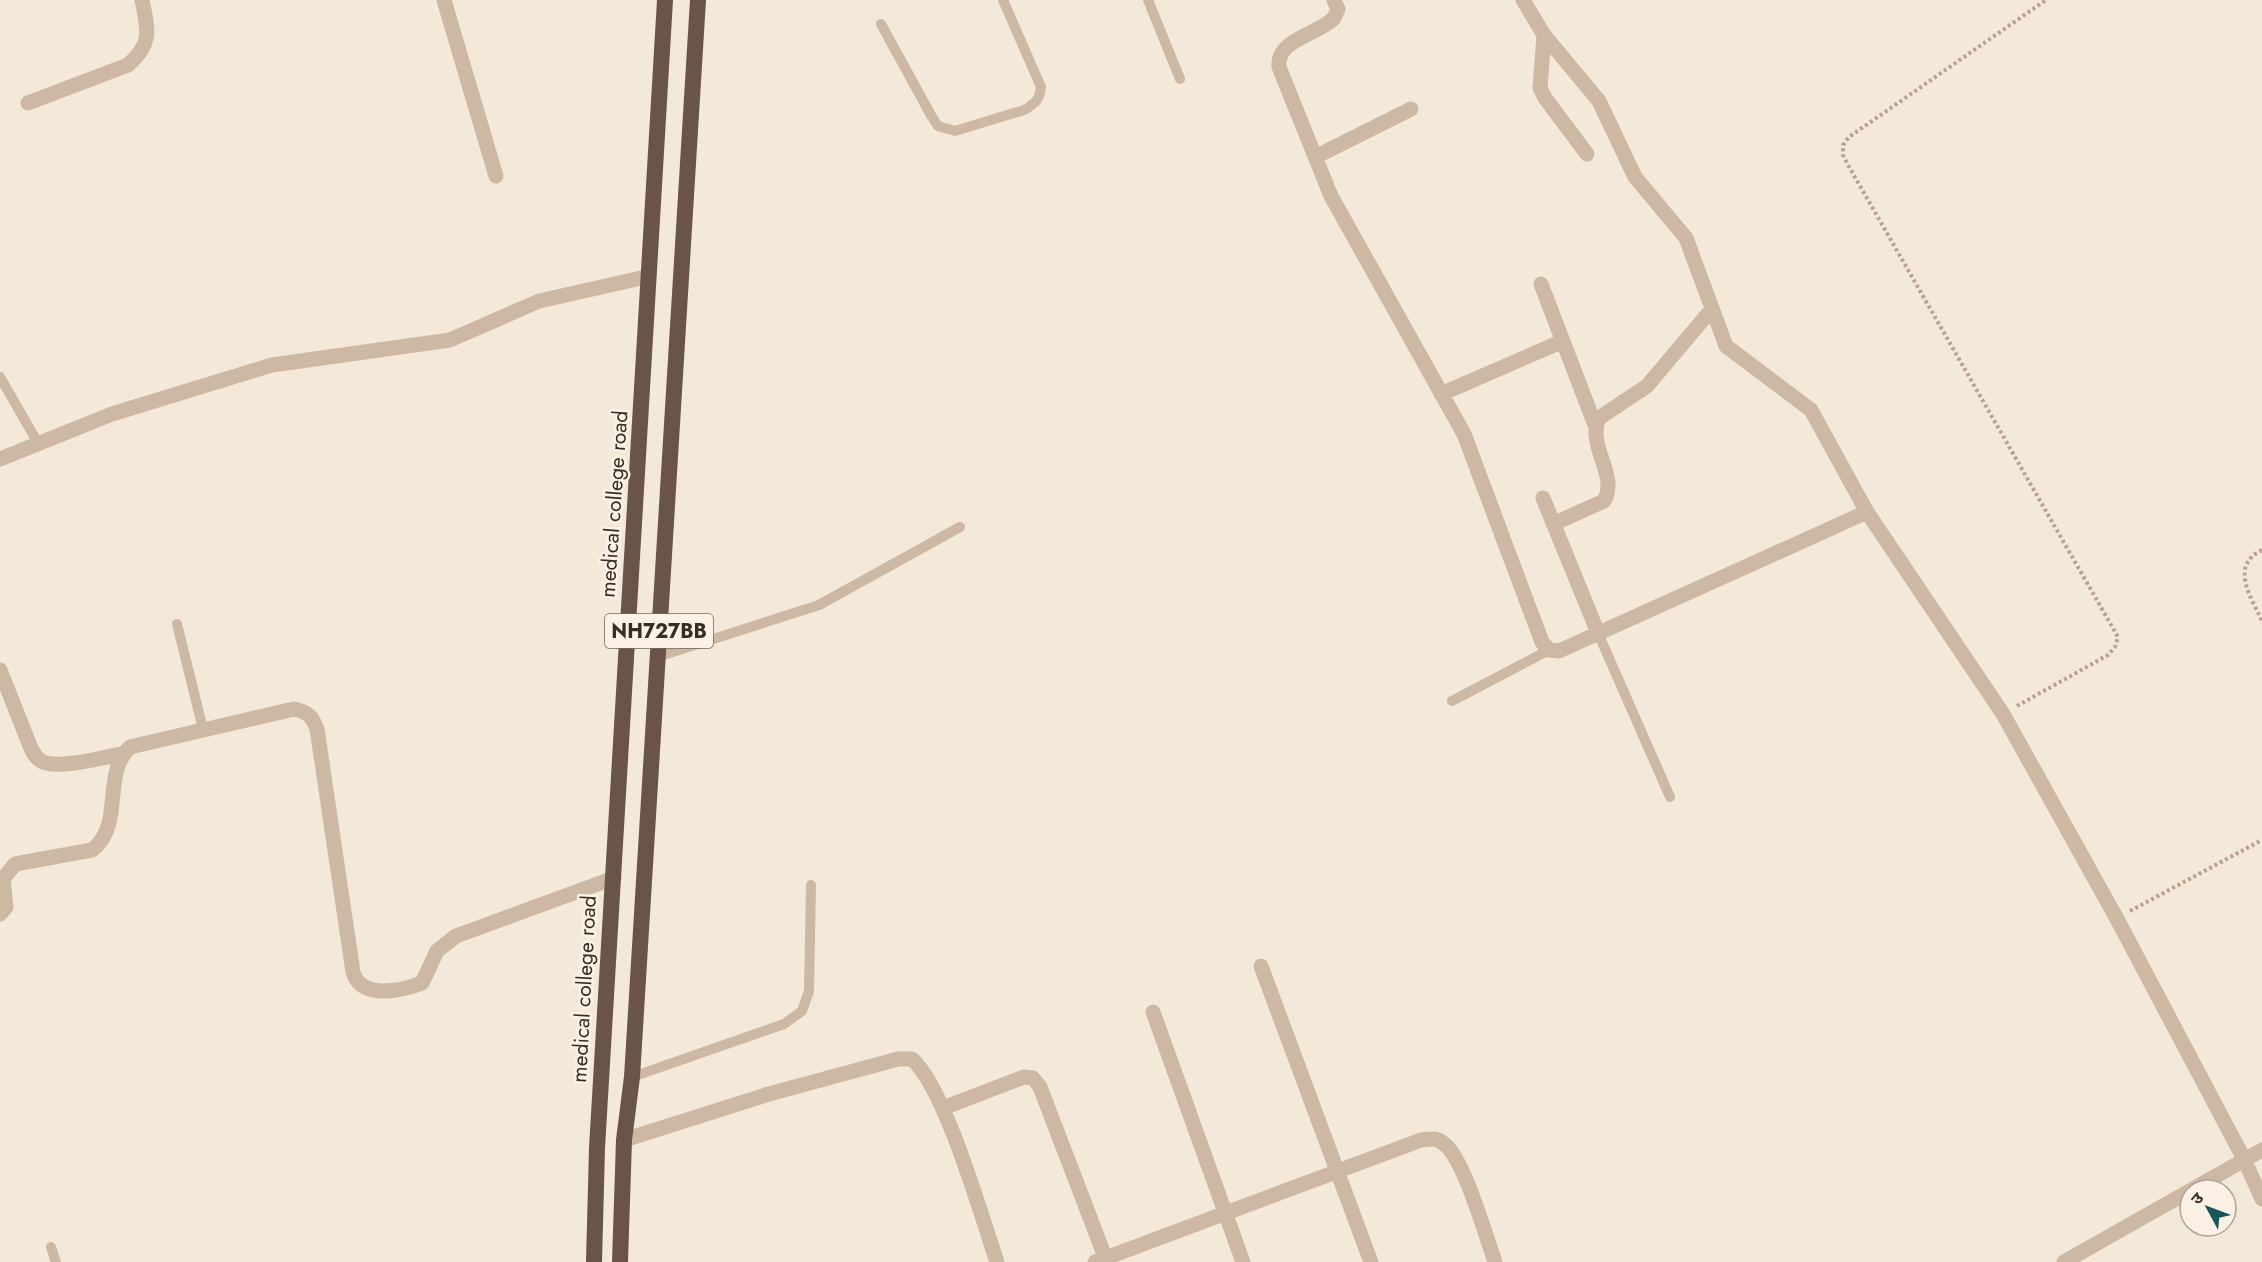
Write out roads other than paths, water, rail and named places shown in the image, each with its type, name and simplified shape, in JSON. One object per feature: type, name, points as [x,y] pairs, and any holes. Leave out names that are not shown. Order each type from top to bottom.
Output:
[{"type":"highway","name":"medical college road","points":[[594,1262],[644,376],[646,277],[664,0]]},
{"type":"highway","name":"NH727BB","points":[[620,1262],[624,1140],[632,1077],[698,0]]},
{"type":"highway","points":[[596,1199],[622,1195]]},
{"type":"street","points":[[28,103],[128,65],[140,55],[146,43],[148,28],[142,0]]},
{"type":"street","points":[[444,0],[496,176]]},
{"type":"street","points":[[1335,0],[1338,9],[1334,18],[1328,24],[1283,49],[1278,59],[1331,196],[1468,444],[1542,642],[1550,650],[1559,651],[1867,512]]},
{"type":"street","points":[[1523,0],[1544,35],[1599,100],[1635,177],[1686,238],[1726,346],[1811,410],[1867,512],[2003,714],[2117,919],[2244,1159],[2262,1199]]},
{"type":"street","points":[[1544,35],[1540,87],[1545,98],[1587,154]]},
{"type":"street","points":[[1315,157],[1411,109]]},
{"type":"street","points":[[0,459],[112,414],[272,365],[450,340],[539,301],[646,277]]},
{"type":"street","points":[[1541,284],[1595,425],[1609,486],[1608,495],[1598,506],[1553,524]]},
{"type":"street","points":[[1595,425],[1599,418],[1647,386],[1713,309]]},
{"type":"street","points":[[1441,394],[1563,341]]},
{"type":"street","points":[[1543,498],[1598,633]]},
{"type":"street","points":[[0,670],[30,746],[35,756],[44,763],[57,764],[123,754],[140,743],[294,709],[306,712],[313,718],[317,729],[352,972],[362,988],[372,991],[412,987],[422,983],[437,951],[456,936],[614,878]]},
{"type":"street","points":[[0,914],[6,907],[3,879],[15,864],[92,850],[101,843],[110,825],[118,765],[123,754]]},
{"type":"street","points":[[1262,966],[1371,1262]]},
{"type":"street","points":[[1153,1012],[1244,1262]]},
{"type":"street","points":[[624,1140],[769,1094],[898,1059],[912,1059],[920,1066],[943,1108],[997,1262]]},
{"type":"street","points":[[943,1108],[1024,1077],[1033,1078],[1040,1087],[1102,1261],[1337,1171],[1421,1140],[1434,1138],[1445,1143],[1457,1158],[1495,1262]]},
{"type":"street","points":[[2064,1262],[2262,1150]]},
{"type":"lane","points":[[881,24],[938,126],[955,131],[1024,110],[1034,105],[1040,96],[1041,87],[1003,0]]},
{"type":"lane","points":[[1148,0],[1180,79]]},
{"type":"lane","points":[[0,377],[38,443]]},
{"type":"lane","points":[[657,657],[819,605],[960,527]]},
{"type":"lane","points":[[177,624],[203,729]]},
{"type":"lane","points":[[1598,633],[1670,797]]},
{"type":"lane","points":[[1452,701],[1550,650]]},
{"type":"lane","points":[[632,1077],[784,1024],[802,1011],[809,991],[811,885]]},
{"type":"lane","points":[[51,1247],[56,1262]]}]
